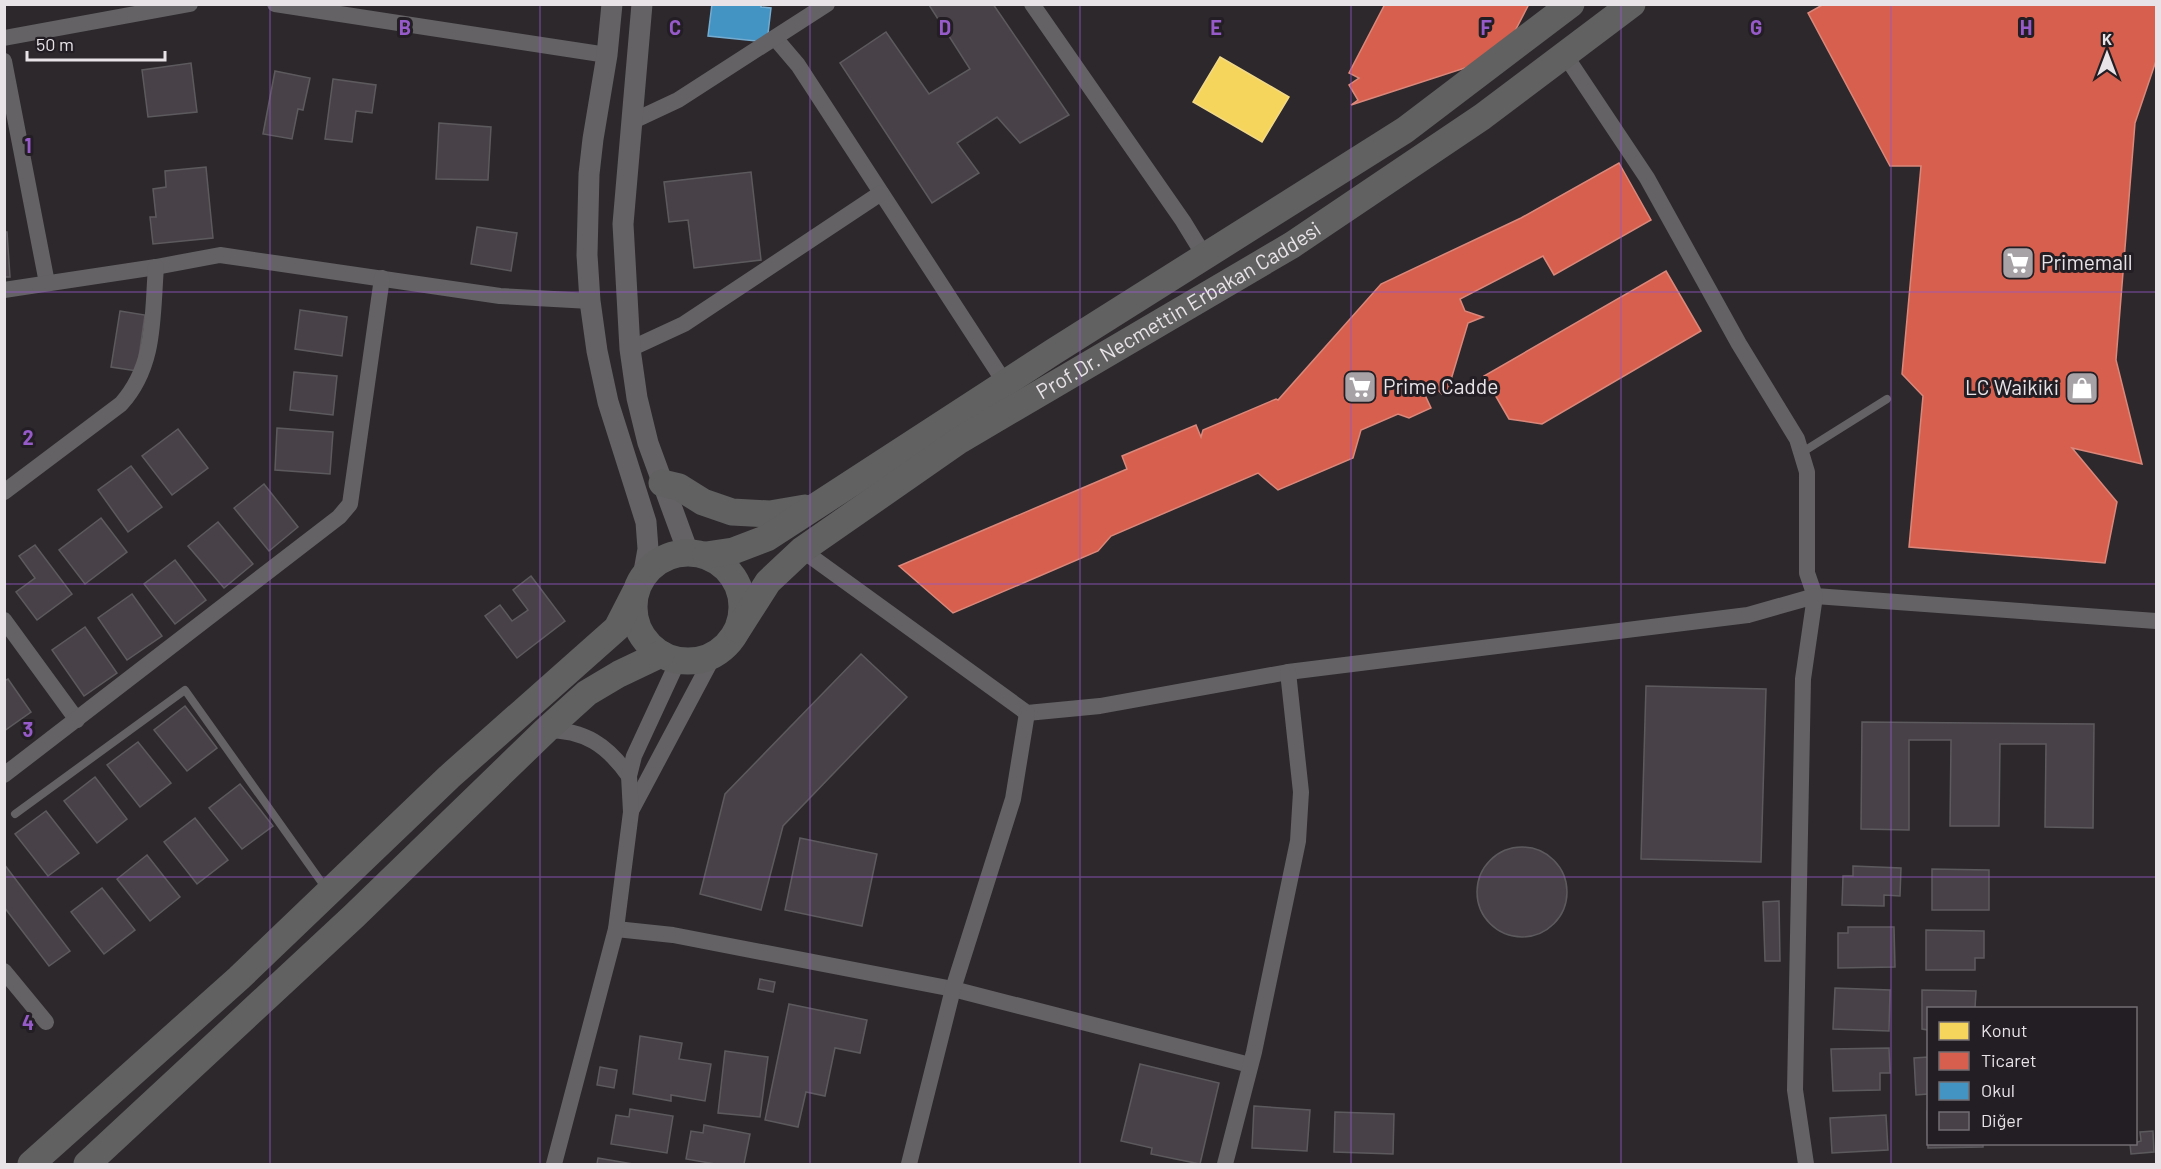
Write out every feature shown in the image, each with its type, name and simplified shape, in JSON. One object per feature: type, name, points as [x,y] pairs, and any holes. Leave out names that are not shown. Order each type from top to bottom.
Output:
[{"type":"main road","name":"Prof.Dr. Necmettin Erbakan Caddesi","points":[[697,554],[733,550],[767,538],[1405,130],[1571,4]]},
{"type":"main road","name":"Prof.Dr. Necmettin Erbakan Caddesi","points":[[738,629],[768,582],[802,550],[960,440],[1292,245],[1482,117],[1632,4]]},
{"type":"main road","points":[[662,483],[679,487],[704,502],[732,512],[770,514],[801,508],[812,509]]},
{"type":"main road","points":[[31,1164],[239,978],[449,777],[617,627],[639,585],[655,563],[670,555],[697,554],[722,564],[734,577],[742,594],[743,612],[738,629],[728,644],[714,655],[697,661],[670,658],[619,674],[587,693],[354,916],[87,1164]]},
{"type":"main road","points":[[639,585],[633,611],[638,628],[647,643],[670,658]]},
{"type":"street","points":[[4,38],[190,4]]},
{"type":"street","points":[[274,4],[607,55]]},
{"type":"street","points":[[612,4],[607,55],[589,174],[587,255],[597,351],[608,402],[646,522],[648,549],[639,585]]},
{"type":"street","points":[[642,4],[623,224],[630,350],[637,398],[648,443],[662,483],[697,554]]},
{"type":"street","points":[[631,122],[678,100],[827,4]]},
{"type":"street","points":[[1032,4],[1206,256]]},
{"type":"street","points":[[775,38],[798,65],[1005,384]]},
{"type":"street","points":[[1565,55],[1647,178],[1739,344],[1797,439],[1807,472],[1807,573],[1815,596],[1803,679],[1795,1090],[1806,1164]]},
{"type":"street","points":[[4,61],[47,283]]},
{"type":"street","points":[[630,350],[684,324],[881,193]]},
{"type":"street","points":[[4,290],[220,255],[500,296],[590,301]]},
{"type":"street","points":[[4,492],[121,404],[135,387],[146,363],[149,347],[156,267]]},
{"type":"street","points":[[4,776],[339,518],[350,504],[382,278]]},
{"type":"street","points":[[802,550],[1027,713],[1100,706],[1288,672],[1748,615],[1815,596],[2157,621]]},
{"type":"street","points":[[4,620],[77,720]]},
{"type":"street","points":[[631,812],[714,655]]},
{"type":"street","points":[[554,1164],[616,929],[631,812],[629,776],[634,756],[670,658]]},
{"type":"street","points":[[1225,1164],[1250,1065],[1298,842],[1301,792],[1288,672]]},
{"type":"street","points":[[909,1164],[953,989],[1013,799],[1027,713]]},
{"type":"street","points":[[546,730],[570,731],[593,740],[611,753],[629,776]]},
{"type":"street","points":[[616,929],[673,935],[953,989],[1250,1065]]},
{"type":"street","points":[[4,971],[46,1022]]},
{"type":"lane","points":[[1801,453],[1887,399]]},
{"type":"lane","points":[[15,814],[185,690],[329,892]]},
{"type":"building: Konut","points":[[1220,57],[1289,97],[1262,142],[1193,102]]},
{"type":"building: Ticaret","points":[[1385,4],[1529,4],[1502,56],[1351,105],[1358,100],[1349,85],[1359,78],[1349,73]]},
{"type":"building: Ticaret","name":"Primemall","points":[[1824,4],[2156,4],[2156,61],[2135,123],[2116,360],[2142,464],[2072,448],[2117,502],[2105,563],[1909,547],[1923,396],[1902,374],[1921,166],[1890,166],[1808,13]]},
{"type":"building: Ticaret","name":"Prime Cadde","points":[[1619,163],[1651,220],[1554,275],[1543,256],[1460,299],[1465,311],[1483,317],[1468,323],[1450,383],[1453,389],[1442,394],[1433,385],[1425,395],[1431,408],[1409,418],[1398,414],[1361,430],[1353,458],[1278,490],[1258,473],[1111,536],[1098,551],[953,613],[899,566],[1127,469],[1122,456],[1196,425],[1201,437],[1203,430],[1278,400],[1381,284],[1521,218]]},
{"type":"building: Ticaret","name":"Prime Cadde","points":[[1666,271],[1701,331],[1542,424],[1509,419],[1484,376]]},
{"type":"building: Okul","points":[[712,4],[761,4],[761,7],[771,8],[767,42],[708,36]]},
{"type":"building: Diğer","points":[[993,4],[1069,115],[1020,143],[997,117],[957,143],[979,173],[932,203],[840,63],[886,32],[929,94],[970,69],[929,5]]},
{"type":"building: Diğer","points":[[191,63],[197,112],[148,117],[142,70]]},
{"type":"building: Diğer","points":[[275,71],[310,78],[303,110],[298,109],[292,139],[263,134]]},
{"type":"building: Diğer","points":[[333,79],[376,85],[372,113],[356,111],[352,142],[325,139]]},
{"type":"building: Diğer","points":[[439,123],[491,127],[488,180],[436,179]]},
{"type":"building: Diğer","points":[[206,167],[213,238],[153,244],[150,217],[156,217],[153,189],[166,187],[165,171]]},
{"type":"building: Diğer","points":[[751,172],[761,260],[694,268],[688,220],[669,222],[664,182]]},
{"type":"building: Diğer","points":[[477,227],[517,233],[511,271],[471,264]]},
{"type":"building: Diğer","points":[[4,232],[7,232],[10,277],[4,277]]},
{"type":"building: Diğer","points":[[300,310],[347,317],[342,356],[295,349]]},
{"type":"building: Diğer","points":[[120,311],[145,315],[137,371],[111,367]]},
{"type":"building: Diğer","points":[[294,372],[337,376],[333,415],[290,410]]},
{"type":"building: Diğer","points":[[277,428],[333,432],[330,474],[275,470]]},
{"type":"building: Diğer","points":[[178,429],[208,468],[172,495],[142,456]]},
{"type":"building: Diğer","points":[[131,466],[162,507],[128,532],[98,490]]},
{"type":"building: Diğer","points":[[264,484],[298,527],[269,551],[234,508]]},
{"type":"building: Diğer","points":[[101,518],[127,552],[85,584],[59,550]]},
{"type":"building: Diğer","points":[[218,522],[253,564],[224,588],[188,546]]},
{"type":"building: Diğer","points":[[35,545],[72,594],[37,620],[16,592],[35,578],[19,556]]},
{"type":"building: Diğer","points":[[175,560],[206,600],[175,624],[144,584]]},
{"type":"building: Diğer","points":[[531,576],[565,621],[517,658],[485,616],[500,605],[512,621],[528,610],[513,590]]},
{"type":"building: Diğer","points":[[132,594],[162,636],[127,660],[98,618]]},
{"type":"building: Diğer","points":[[85,627],[117,673],[84,696],[52,650]]},
{"type":"building: Diğer","points":[[861,654],[907,697],[783,826],[761,910],[700,894],[725,794]]},
{"type":"building: Diğer","points":[[8,679],[31,712],[4,731],[4,681]]},
{"type":"building: Diğer","points":[[1646,686],[1766,689],[1761,862],[1641,859]]},
{"type":"building: Diğer","points":[[185,706],[217,748],[187,771],[154,730]]},
{"type":"building: Diğer","points":[[1862,722],[2094,724],[2093,828],[2045,827],[2046,744],[2000,744],[1999,826],[1950,826],[1951,740],[1909,740],[1909,830],[1861,829]]},
{"type":"building: Diğer","points":[[138,742],[171,783],[140,807],[107,765]]},
{"type":"building: Diğer","points":[[95,777],[127,819],[97,843],[64,801]]},
{"type":"building: Diğer","points":[[240,784],[273,826],[242,849],[209,808]]},
{"type":"building: Diğer","points":[[46,811],[79,853],[48,876],[15,834]]},
{"type":"building: Diğer","points":[[195,818],[228,860],[197,884],[164,842]]},
{"type":"building: Diğer","points":[[800,838],[877,854],[862,926],[785,910]]},
{"type":"building: Diğer","points":[[1513,847],[1531,847],[1547,854],[1560,867],[1567,883],[1567,901],[1560,917],[1547,930],[1531,937],[1513,937],[1497,930],[1484,917],[1477,901],[1477,883],[1484,867],[1497,854]]},
{"type":"building: Diğer","points":[[147,855],[180,897],[150,921],[117,879]]},
{"type":"building: Diğer","points":[[4,864],[70,951],[49,966],[4,907]]},
{"type":"building: Diğer","points":[[1853,866],[1901,868],[1900,896],[1884,895],[1884,906],[1842,905],[1843,876],[1853,876]]},
{"type":"building: Diğer","points":[[1932,869],[1989,870],[1989,910],[1932,910]]},
{"type":"building: Diğer","points":[[102,888],[135,930],[104,954],[71,912]]},
{"type":"building: Diğer","points":[[1779,901],[1780,961],[1765,961],[1763,902]]},
{"type":"building: Diğer","points":[[1848,927],[1894,927],[1895,967],[1838,968],[1838,933],[1848,933]]},
{"type":"building: Diğer","points":[[1926,930],[1984,931],[1984,958],[1975,958],[1975,970],[1926,970]]},
{"type":"building: Diğer","points":[[760,979],[775,982],[773,992],[758,989]]},
{"type":"building: Diğer","points":[[1835,988],[1890,990],[1889,1031],[1833,1029]]},
{"type":"building: Diğer","points":[[1922,990],[1976,991],[1975,1007],[1927,1007],[1927,1030],[1922,1029]]},
{"type":"building: Diğer","points":[[789,1004],[867,1020],[860,1053],[835,1048],[825,1096],[806,1092],[798,1127],[765,1120]]},
{"type":"building: Diğer","points":[[640,1036],[682,1043],[679,1059],[711,1064],[705,1101],[671,1095],[671,1101],[633,1094]]},
{"type":"building: Diğer","points":[[1889,1048],[1890,1073],[1880,1073],[1880,1090],[1833,1091],[1831,1049]]},
{"type":"building: Diğer","points":[[725,1051],[768,1057],[760,1117],[718,1113]]},
{"type":"building: Diğer","points":[[1927,1057],[1927,1094],[1916,1095],[1914,1058]]},
{"type":"building: Diğer","points":[[1140,1064],[1219,1083],[1200,1164],[1151,1154],[1152,1148],[1121,1141]]},
{"type":"building: Diğer","points":[[600,1067],[617,1070],[614,1088],[597,1085]]},
{"type":"building: Diğer","points":[[1254,1106],[1310,1110],[1307,1151],[1252,1148]]},
{"type":"building: Diğer","points":[[630,1109],[673,1116],[667,1153],[611,1144],[616,1115],[629,1117]]},
{"type":"building: Diğer","points":[[1335,1112],[1394,1114],[1393,1154],[1334,1152]]},
{"type":"building: Diğer","points":[[1886,1115],[1888,1150],[1832,1153],[1830,1118]]},
{"type":"building: Diğer","points":[[704,1125],[750,1134],[744,1164],[715,1164],[686,1159],[691,1131],[703,1133]]},
{"type":"building: Diğer","points":[[2153,1131],[2154,1152],[2131,1154],[2130,1145],[2137,1145],[2137,1142],[2141,1141],[2140,1132]]},
{"type":"building: Diğer","points":[[1928,1145],[1983,1145],[1983,1147],[1928,1148]]},
{"type":"building: Diğer","points":[[598,1158],[633,1164],[597,1164]]},
{"type":"place","name":"Primemall","points":[[2018,263]]},
{"type":"place","name":"Prime Cadde","points":[[1360,387]]},
{"type":"place","name":"LC Waikiki","points":[[2082,388]]}]
